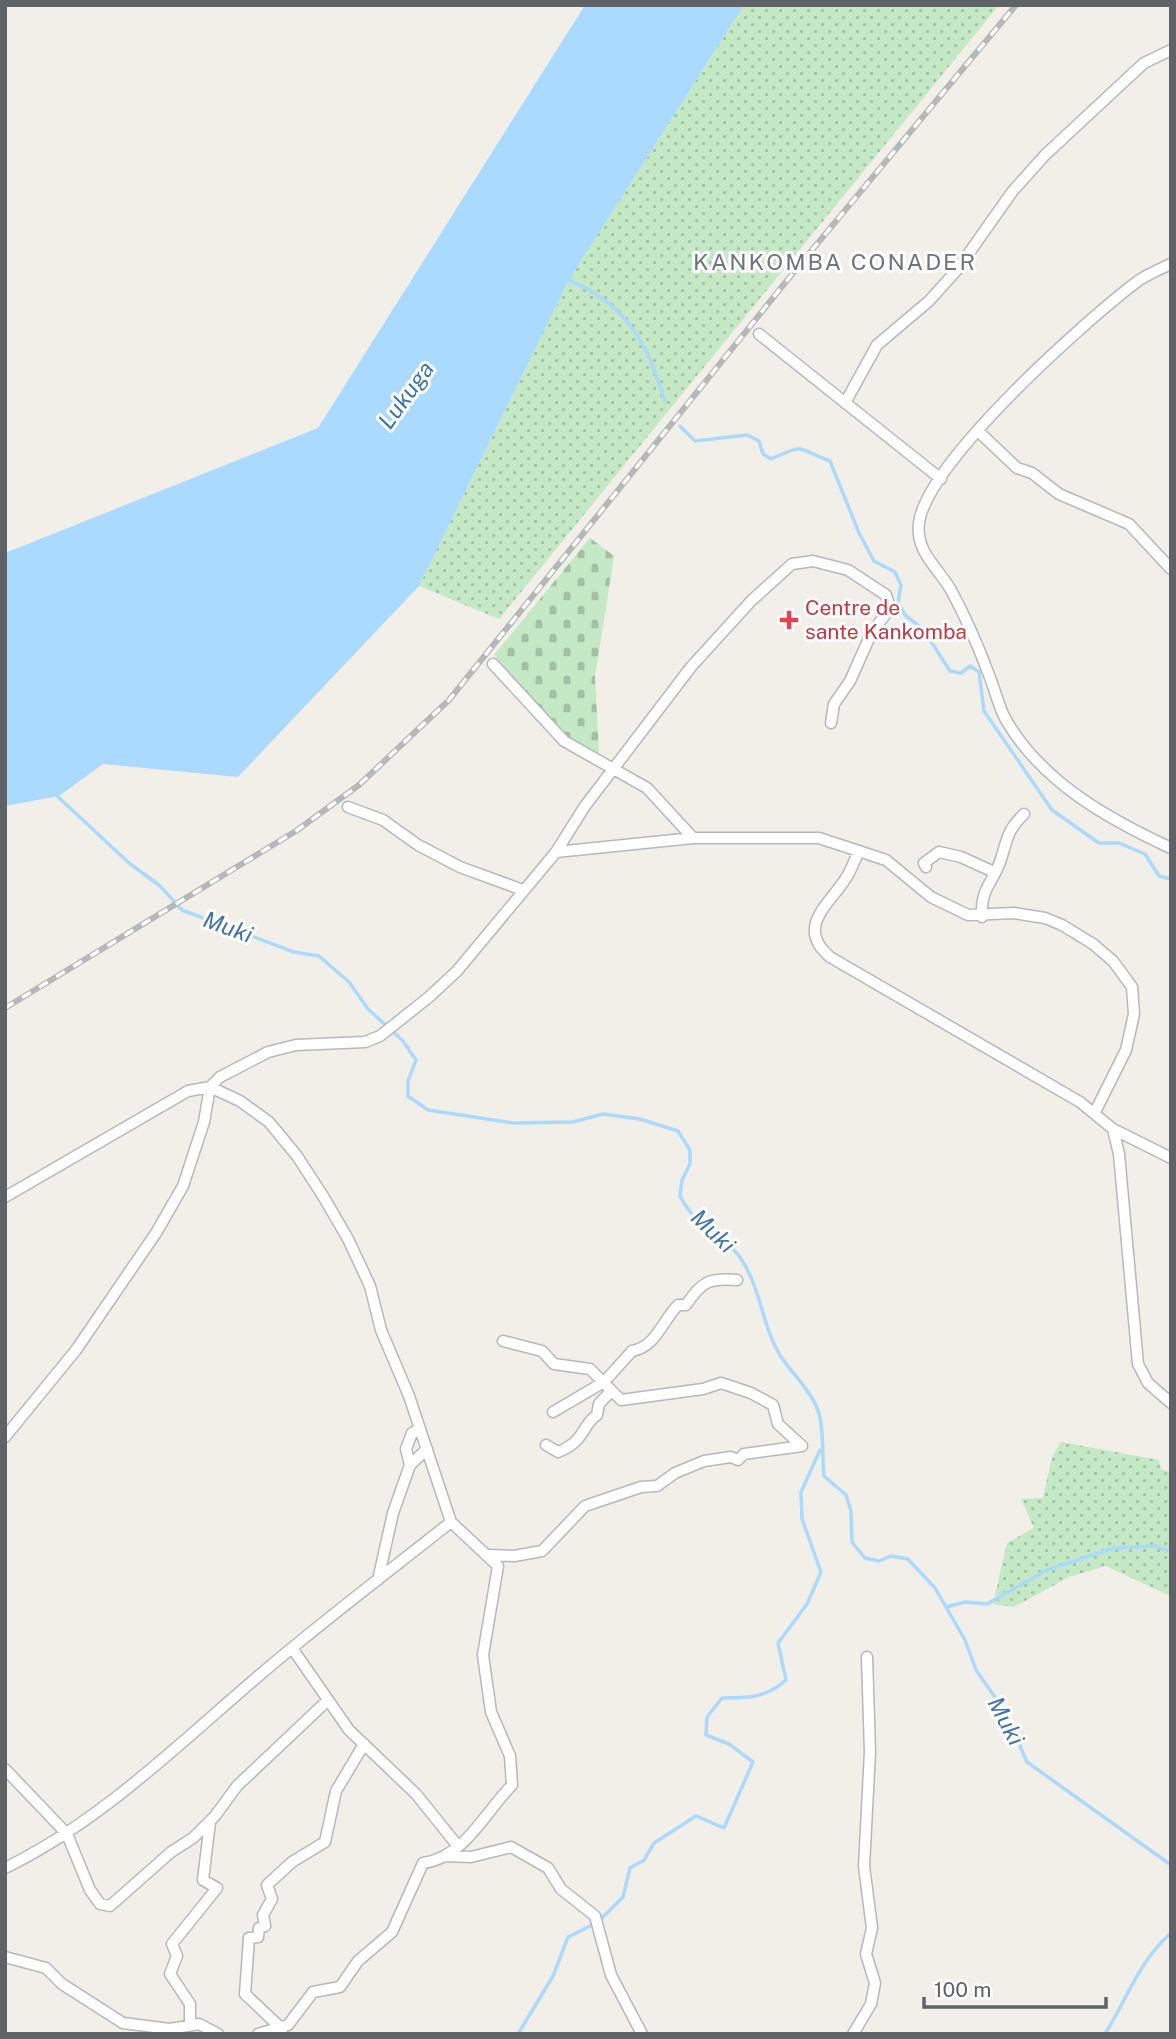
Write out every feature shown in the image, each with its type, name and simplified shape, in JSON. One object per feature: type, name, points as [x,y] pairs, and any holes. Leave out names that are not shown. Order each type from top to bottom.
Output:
[{"type":"street","points":[[845,403],[877,345],[929,301],[957,270],[1012,192],[1045,155],[1144,63],[1171,50]]},
{"type":"street","points":[[1171,264],[1140,279],[1034,371],[978,431],[940,479],[919,522],[920,544],[954,594],[1005,719],[1046,769],[1070,789],[1111,820],[1171,848]]},
{"type":"street","points":[[759,334],[940,479]]},
{"type":"street","points":[[978,431],[1017,468],[1032,473],[1059,494],[1129,524],[1143,535],[1171,569]]},
{"type":"street","points":[[5,1197],[153,1109],[188,1091],[210,1087],[229,1071],[268,1052],[296,1045],[365,1042],[380,1036],[457,971],[556,852],[585,806],[691,667],[760,592],[792,564],[813,561],[848,570],[886,595],[890,608],[867,641],[850,681],[834,704],[831,723]]},
{"type":"street","points":[[493,664],[564,741],[613,772],[647,788],[693,838]]},
{"type":"street","points":[[348,807],[383,820],[418,845],[460,867],[523,890]]},
{"type":"street","points":[[982,917],[981,897],[1002,858],[1004,840],[1024,814]]},
{"type":"street","points":[[556,852],[693,838],[819,838],[886,860],[932,897],[968,915],[982,917],[1014,913],[1045,918],[1062,925],[1093,944],[1113,961],[1132,987],[1134,1014],[1126,1050],[1095,1112]]},
{"type":"street","points":[[926,867],[924,863],[939,852],[961,857],[994,872]]},
{"type":"street","points":[[858,853],[846,878],[817,919],[815,932],[818,946],[830,957],[1095,1112],[1113,1129],[1171,1158]]},
{"type":"street","points":[[210,1087],[240,1101],[269,1122],[297,1156],[324,1196],[370,1286],[380,1330],[420,1429],[451,1522],[498,1566],[483,1655],[491,1712],[510,1756],[513,1780],[480,1825],[444,1856]]},
{"type":"street","points":[[5,1437],[31,1409],[76,1350],[156,1233],[183,1186],[204,1122],[210,1087]]},
{"type":"street","points":[[1113,1129],[1119,1154],[1138,1364],[1153,1390],[1171,1404]]},
{"type":"street","points":[[546,1445],[558,1452],[570,1447],[584,1434],[591,1418],[597,1415],[599,1404],[608,1387],[632,1351],[640,1349],[665,1326],[669,1315],[678,1305],[686,1305],[696,1290],[714,1279],[737,1280]]},
{"type":"street","points":[[489,1555],[514,1556],[542,1551],[585,1506],[641,1487],[657,1486],[675,1472],[704,1461],[731,1457],[738,1460],[744,1454],[802,1446],[778,1424],[773,1405],[751,1393],[721,1383],[703,1389],[621,1400],[590,1369],[554,1364],[542,1351],[503,1341]]},
{"type":"street","points":[[553,1412],[608,1387]]},
{"type":"street","points":[[410,1465],[406,1449],[412,1433],[420,1429]]},
{"type":"street","points":[[378,1581],[393,1513],[410,1465],[427,1448]]},
{"type":"street","points":[[5,1868],[67,1834],[184,1742],[292,1647],[451,1522]]},
{"type":"street","points":[[292,1647],[327,1701],[364,1744],[416,1794],[457,1845]]},
{"type":"street","points":[[853,2034],[871,2004],[875,1983],[866,1954],[872,1928],[864,1866],[870,1752],[867,1657]]},
{"type":"street","points":[[5,1769],[67,1834],[90,1890],[105,1907],[129,1891],[209,1822],[237,1786],[327,1701]]},
{"type":"street","points":[[282,2029],[245,1994],[249,1938],[258,1937],[260,1928],[265,1926],[263,1915],[272,1899],[267,1885],[292,1863],[325,1842],[337,1791],[364,1744]]},
{"type":"street","points":[[190,2024],[190,2004],[170,1974],[177,1956],[172,1944],[217,1888],[203,1880],[209,1822]]},
{"type":"street","points":[[258,2034],[282,2029],[313,1992],[340,1987],[358,1961],[392,1932],[423,1863],[444,1856],[471,1857],[511,1847],[548,1868],[561,1889],[594,1916],[611,1975],[642,2034]]},
{"type":"street","points":[[5,1957],[46,1968],[62,1984],[124,2023],[170,2029],[199,2024],[218,2034]]},
{"type":"green space","points":[[744,5],[999,5],[499,619],[419,586],[569,280]]},
{"type":"green space","points":[[590,538],[614,556],[595,677],[599,754],[560,733],[494,655]]},
{"type":"green space","points":[[1061,1442],[1159,1460],[1161,1469],[1171,1472],[1171,1593],[1168,1595],[1106,1566],[1069,1577],[1014,1607],[993,1604],[1007,1543],[1034,1528],[1021,1499],[1043,1498],[1052,1457]]},
{"type":"water","name":"Lukuga","points":[[585,5],[744,5],[569,280],[419,586],[238,777],[103,764],[59,796],[5,806],[5,553],[318,428]]},
{"type":"waterway","points":[[566,279],[586,288],[619,312],[642,343],[665,402]]},
{"type":"waterway","points":[[680,426],[695,441],[747,435],[759,441],[763,454],[771,459],[801,449],[830,461],[859,533],[874,561],[895,572],[901,585],[898,603],[906,616],[923,629],[950,671],[961,673],[970,666],[979,672],[984,711],[1052,810],[1099,843],[1119,843],[1145,854],[1159,876],[1171,879]]},
{"type":"waterway","name":"Muki","points":[[56,795],[129,863],[159,885],[182,910],[294,952],[319,956],[349,982],[368,1009],[403,1041],[416,1060],[408,1081],[408,1096],[428,1110],[513,1123],[573,1122],[603,1114],[640,1119],[678,1131],[690,1150],[690,1164],[682,1180],[680,1196],[694,1216],[739,1256],[752,1280],[780,1355],[817,1409],[821,1425],[824,1476],[846,1495],[851,1511],[852,1542],[865,1558],[879,1561],[891,1556],[908,1559],[935,1588],[965,1640],[976,1670],[1004,1710],[1027,1762],[1171,1865]]},
{"type":"waterway","points":[[600,1920],[623,1897],[630,1868],[644,1860],[654,1843],[696,1816],[724,1828],[753,1762],[729,1744],[706,1735],[707,1717],[722,1698],[756,1696],[786,1680],[778,1643],[807,1604],[821,1572],[802,1519],[801,1492],[820,1450]]},
{"type":"waterway","points":[[946,1607],[965,1602],[987,1604],[1047,1570],[1114,1548],[1155,1546],[1171,1552]]},
{"type":"waterway","points":[[518,2034],[553,1976],[568,1937],[594,1924]]},
{"type":"waterway","name":"Muki","points":[[1105,2034],[1142,1968],[1171,1933]]},
{"type":"railway","points":[[5,1008],[296,831],[359,785],[449,700],[797,268],[1016,5]]},
{"type":"place","name":"Centre de sante Kankomba","points":[[789,620]]},
{"type":"district","name":"KANKOMBA CONADER","points":[[835,262]]}]
